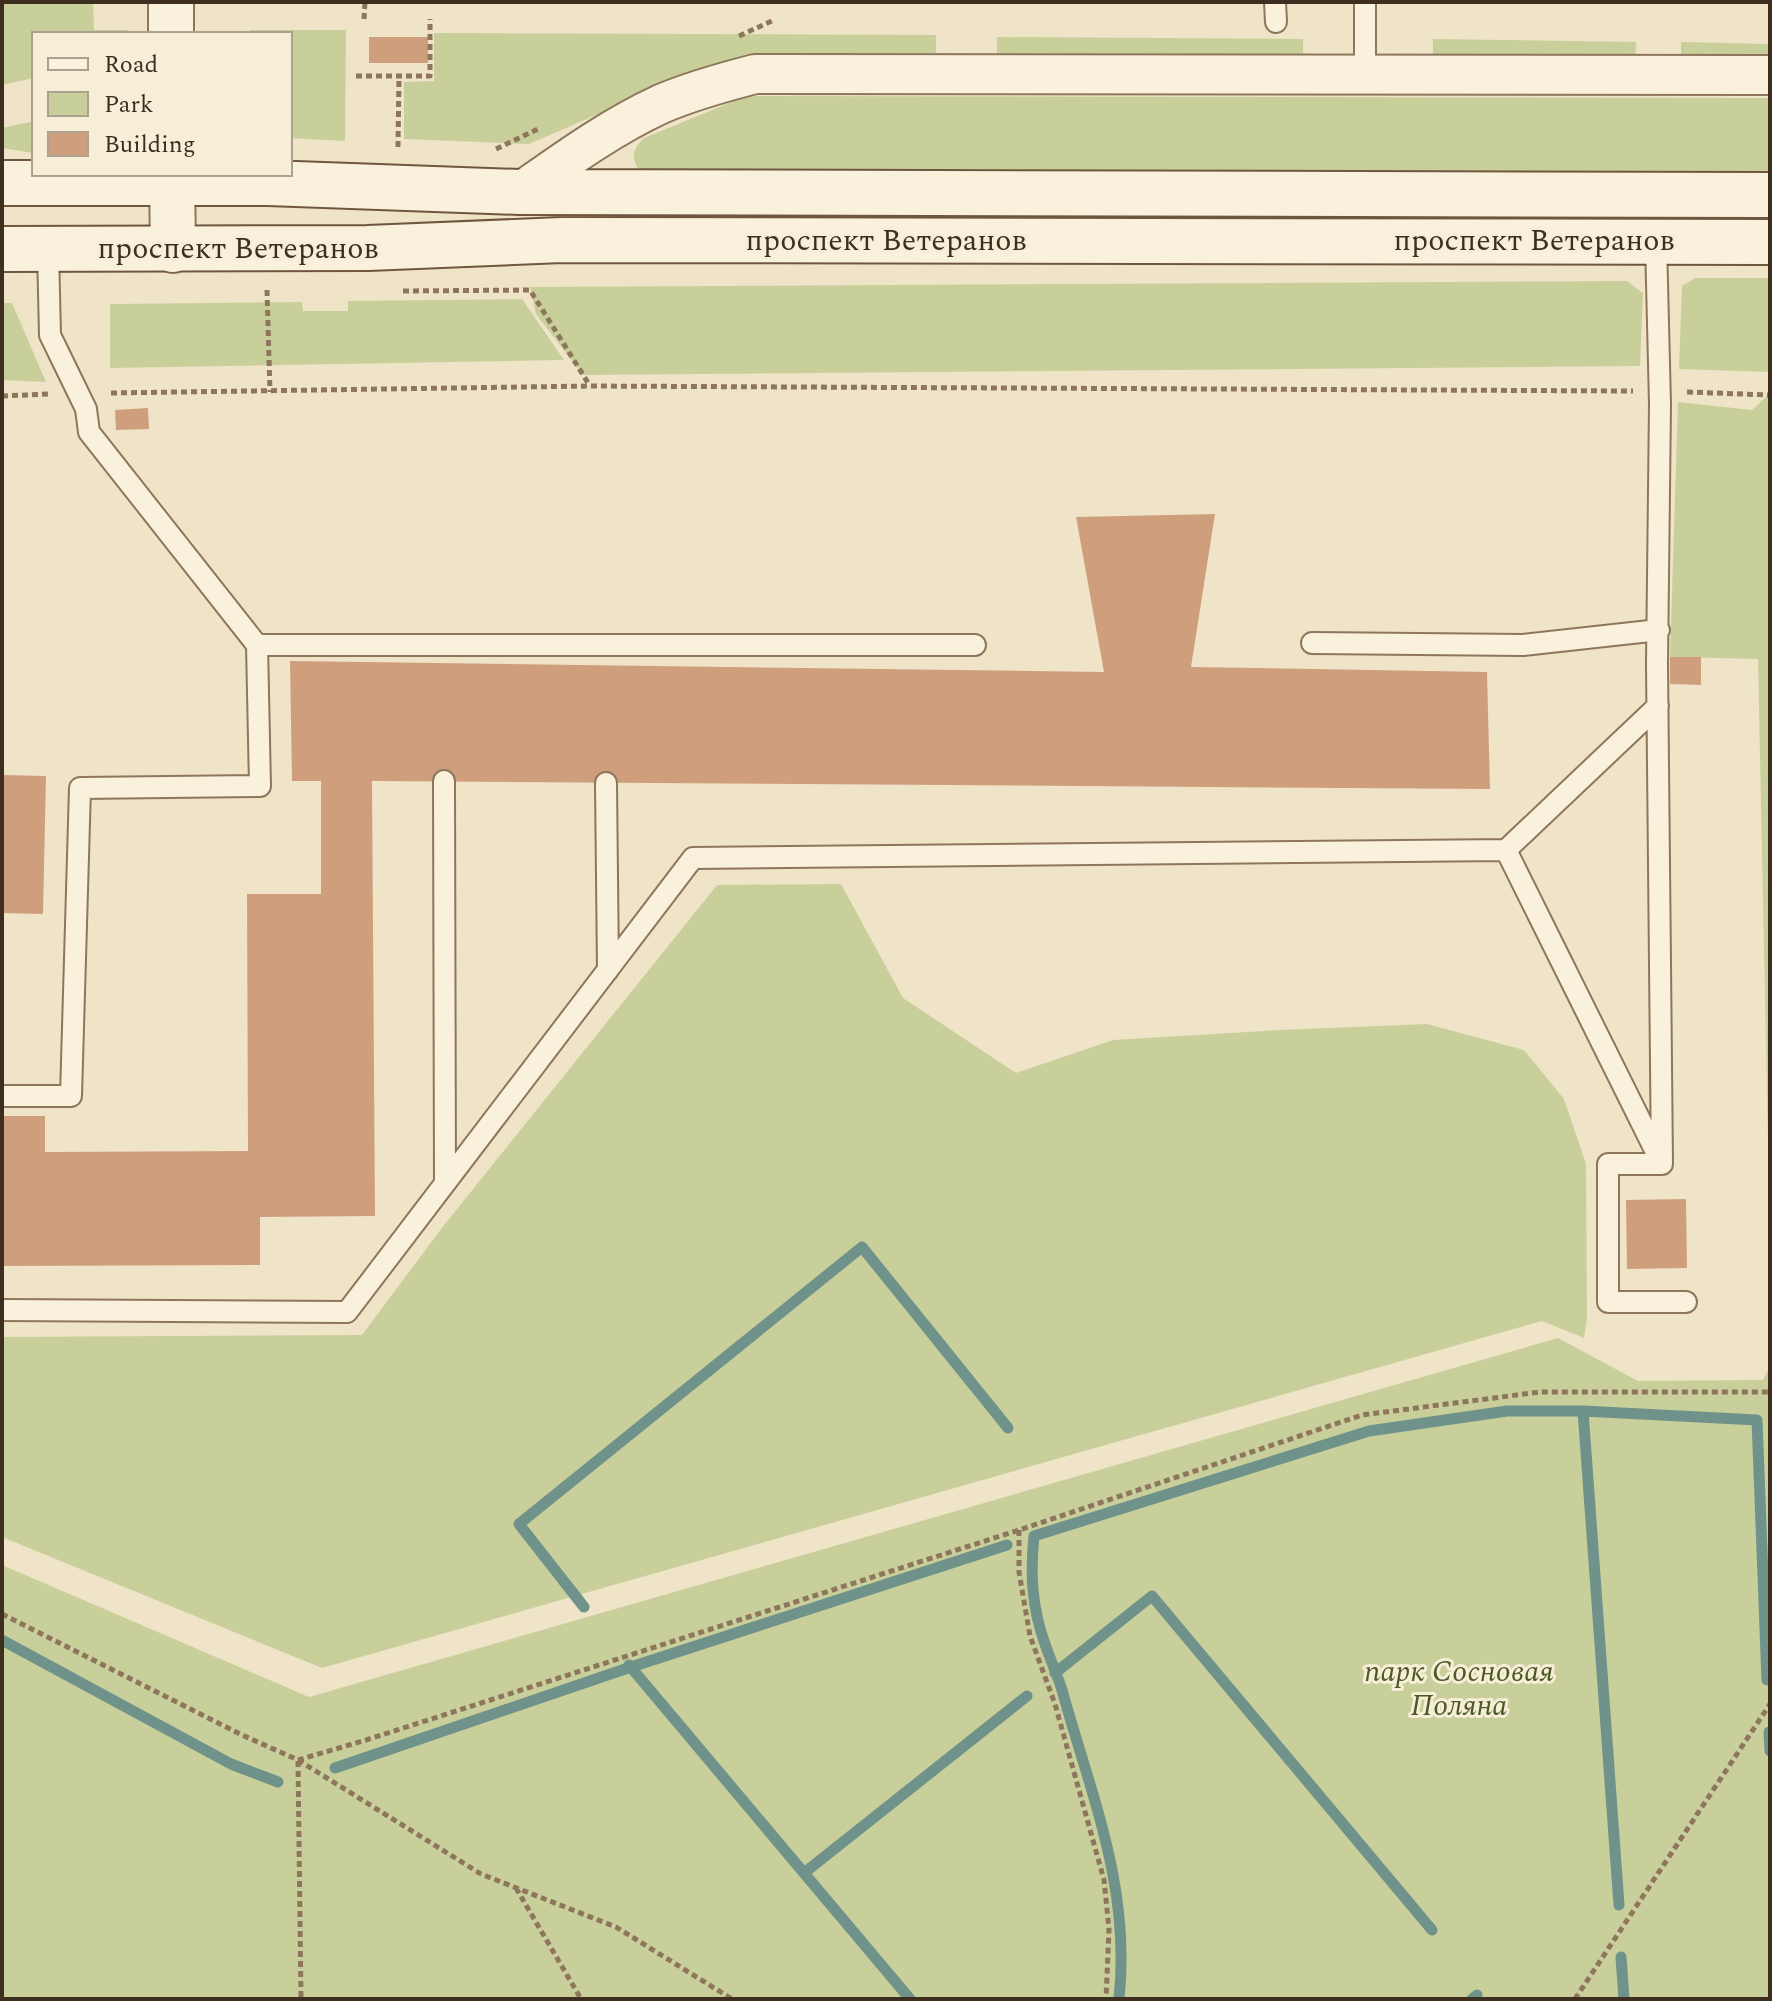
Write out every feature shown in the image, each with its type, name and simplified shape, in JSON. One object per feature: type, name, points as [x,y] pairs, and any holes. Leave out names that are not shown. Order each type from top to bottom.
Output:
[{"type":"main road","points":[[171,2],[171,32]]},
{"type":"main road","points":[[172,178],[173,250]]},
{"type":"main road","name":"проспект Ветеранов","points":[[2,183],[172,178],[520,192],[1770,195]]},
{"type":"main road","name":"проспект Ветеранов","points":[[2,249],[368,248],[562,240],[1770,242]]},
{"type":"street","points":[[520,192],[567,158],[661,105],[710,86],[755,74],[1770,75]]},
{"type":"lane","points":[[1365,2],[1365,75]]},
{"type":"lane","points":[[1656,242],[1662,1164]]},
{"type":"lane","points":[[2,1096],[71,1096],[80,788],[260,786],[257,645],[89,432],[86,409],[50,335],[48,250]]},
{"type":"lane","points":[[1312,643],[1523,645],[1659,630]]},
{"type":"lane","points":[[257,645],[975,645]]},
{"type":"lane","points":[[2,1310],[347,1312],[693,858],[1506,850],[1658,706]]},
{"type":"lane","points":[[444,781],[445,1183]]},
{"type":"lane","points":[[606,783],[608,970]]},
{"type":"lane","points":[[1506,850],[1662,1164]]},
{"type":"lane","points":[[1662,1164],[1608,1164],[1608,1302],[1686,1302]]},
{"type":"path","points":[[364,19],[365,2]]},
{"type":"path","points":[[356,76],[430,76],[430,19]]},
{"type":"path","points":[[398,152],[399,76]]},
{"type":"path","points":[[267,290],[270,392]]},
{"type":"path","points":[[394,291],[530,290],[590,386]]},
{"type":"path","points":[[2,396],[590,386],[1659,391],[1770,395]]},
{"type":"path","points":[[298,1760],[1019,1530],[1362,1415],[1540,1392],[1770,1392]]},
{"type":"path","points":[[1019,1530],[1019,1572],[1030,1636],[1055,1704],[1104,1880],[1109,1929],[1106,1999]]},
{"type":"path","points":[[2,1614],[298,1760],[481,1874],[616,1927],[732,1999]]},
{"type":"path","points":[[1575,1999],[1770,1704]]},
{"type":"path","points":[[298,1760],[301,1999]]},
{"type":"path","points":[[515,1888],[581,1999]]},
{"type":"green space","points":[[2,2],[93,2],[94,30],[128,30],[32,32],[32,78],[2,85]]},
{"type":"green space","points":[[346,30],[345,141],[292,138],[292,32],[250,32]]},
{"type":"green space","points":[[434,33],[936,35],[936,53],[747,54],[705,68],[529,144],[404,139],[404,82],[434,81]]},
{"type":"green space","points":[[997,37],[1303,39],[1303,58],[997,56]]},
{"type":"green space","points":[[1433,39],[1636,42],[1635,59],[1433,57]]},
{"type":"green space","points":[[1681,42],[1770,44],[1770,62],[1681,61]]},
{"type":"green space","points":[[746,96],[1770,98],[1770,180],[644,175],[636,165],[635,152],[644,138]]},
{"type":"green space","points":[[32,121],[32,153],[2,148],[2,128]]},
{"type":"green space","points":[[1695,278],[1770,278],[1770,372],[1679,369],[1682,286]]},
{"type":"green space","points":[[1627,281],[1643,293],[1640,366],[583,375],[536,314],[530,287]]},
{"type":"green space","points":[[522,299],[564,360],[110,368],[110,304],[302,302],[303,311],[348,311],[348,301]]},
{"type":"green space","points":[[2,303],[12,303],[46,382],[2,380]]},
{"type":"green space","points":[[1770,393],[1770,1241],[1758,659],[1670,657],[1678,402],[1752,410]]},
{"type":"green space","points":[[841,884],[903,998],[1016,1073],[1113,1040],[1279,1030],[1427,1024],[1524,1050],[1564,1099],[1586,1164],[1587,1318],[1584,1338],[1542,1321],[322,1668],[2,1537],[2,1337],[362,1335],[441,1229],[717,885]]},
{"type":"green space","name":"парк Сосновая Поляна","points":[[1558,1338],[1638,1381],[1763,1380],[1770,1366],[1770,1999],[2,1999],[2,1565],[309,1697]]},
{"type":"building","points":[[369,37],[428,37],[428,63],[369,63]]},
{"type":"building","points":[[148,408],[149,429],[116,430],[115,410]]},
{"type":"building","points":[[1215,514],[1191,667],[1487,672],[1490,789],[372,781],[375,1216],[260,1217],[260,1265],[2,1266],[2,1116],[45,1116],[45,1152],[248,1151],[247,894],[321,894],[321,781],[292,781],[290,661],[1104,672],[1076,517]]},
{"type":"building","points":[[1670,657],[1701,657],[1701,685],[1670,684]]},
{"type":"building","points":[[2,775],[46,776],[43,914],[2,913]]},
{"type":"building","points":[[1686,1199],[1687,1268],[1627,1269],[1626,1200]]},
{"type":"waterway","points":[[584,1607],[519,1524],[862,1247],[1008,1428]]},
{"type":"waterway","points":[[1119,1999],[1121,1958],[1114,1880],[1096,1804],[1037,1617],[1032,1577],[1034,1536],[1369,1431],[1507,1411],[1583,1411],[1757,1420],[1767,1680]]},
{"type":"waterway","points":[[1583,1411],[1619,1905]]},
{"type":"waterway","points":[[335,1768],[631,1667],[1007,1545]]},
{"type":"waterway","points":[[1055,1673],[1152,1596],[1432,1930]]},
{"type":"waterway","points":[[2,1640],[231,1764],[278,1782]]},
{"type":"waterway","points":[[629,1665],[910,1999]]},
{"type":"waterway","points":[[804,1873],[1027,1696]]},
{"type":"waterway","points":[[1769,1732],[1770,1751]]},
{"type":"waterway","points":[[1621,1957],[1624,1999]]},
{"type":"waterway","points":[[1472,1999],[1477,1995]]}]
